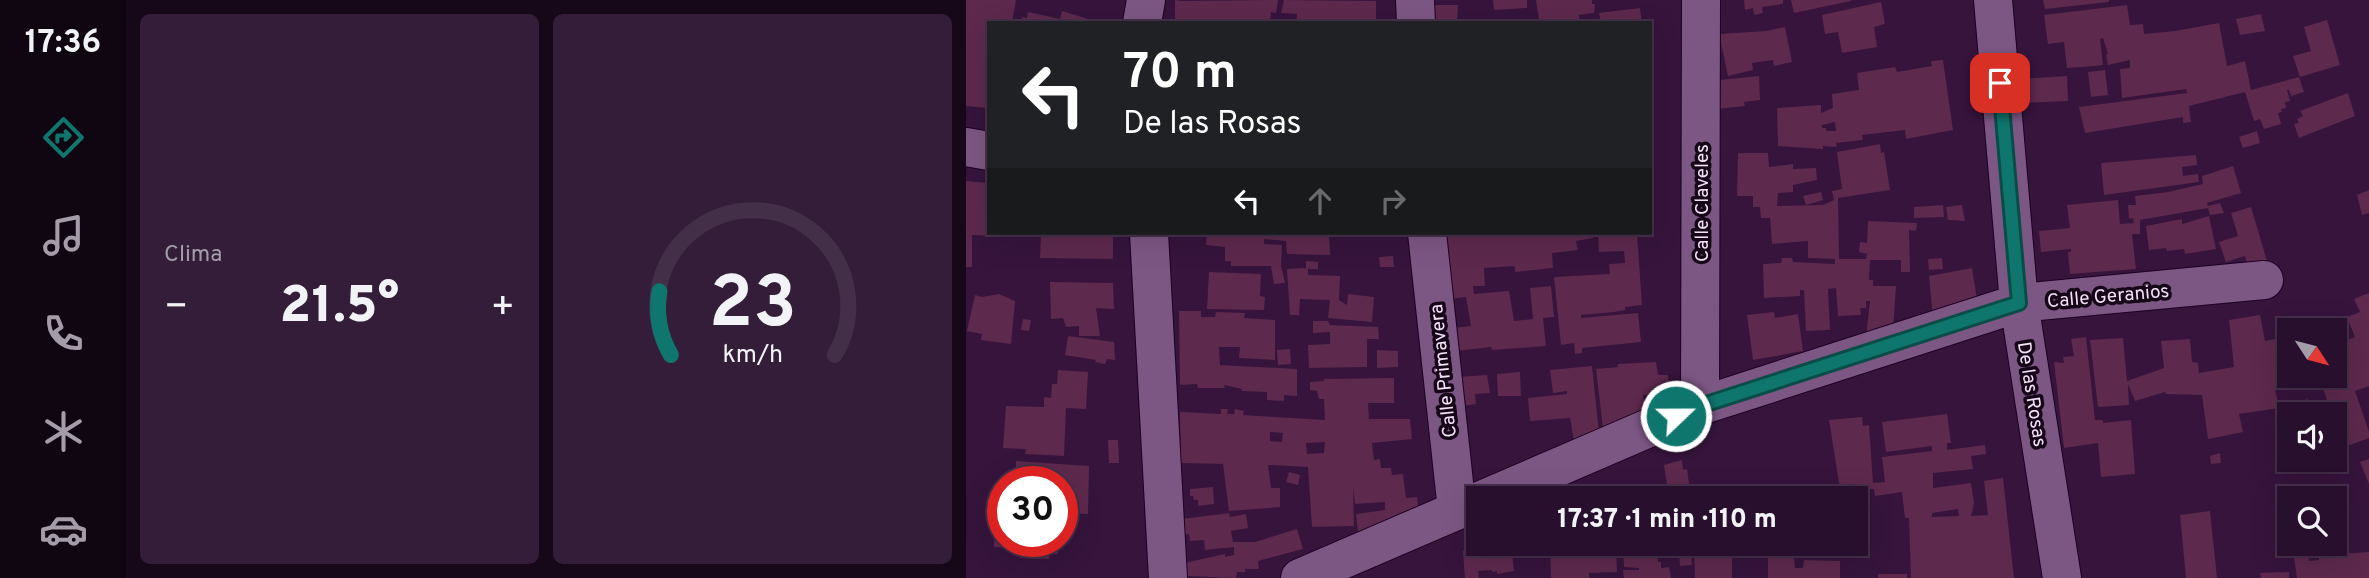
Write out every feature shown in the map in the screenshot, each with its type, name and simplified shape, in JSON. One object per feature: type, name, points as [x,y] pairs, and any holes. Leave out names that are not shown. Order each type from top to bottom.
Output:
[{"type":"street","points":[[1142,21],[1146,0]]},
{"type":"street","points":[[1416,0],[1416,21]]},
{"type":"street","name":"Calle Claveles","points":[[1700,406],[1701,0]]},
{"type":"street","name":"De las Rosas","points":[[1993,0],[2019,303],[2062,578]]},
{"type":"street","points":[[966,147],[987,151]]},
{"type":"street","points":[[1149,235],[1168,578]]},
{"type":"street","name":"Calle Primavera","points":[[1427,235],[1470,486]]},
{"type":"street","name":"Calle Geranios","points":[[1513,486],[1700,406],[2019,303],[2264,281]]},
{"type":"street","name":"Calle Geranios","points":[[1300,578],[1466,506]]},
{"type":"building","points":[[966,0],[1016,0],[1012,21],[987,21],[987,108],[966,106]]},
{"type":"building","points":[[1175,0],[1278,0],[1276,13],[1271,12],[1270,21],[1175,21]]},
{"type":"building","points":[[1284,0],[1376,1],[1376,21],[1296,21],[1297,14],[1281,13]]},
{"type":"building","points":[[1493,0],[1527,0],[1527,8],[1494,10]]},
{"type":"building","points":[[1536,0],[1592,0],[1592,4],[1595,4],[1594,13],[1579,15],[1580,21],[1524,21],[1539,19]]},
{"type":"building","points":[[1744,0],[1783,0],[1783,4],[1762,7],[1763,13],[1754,15],[1753,8],[1745,10]]},
{"type":"building","points":[[1791,0],[1851,0],[1851,1],[1794,13]]},
{"type":"building","points":[[2043,0],[2109,0],[2109,2],[2045,9]]},
{"type":"building","points":[[1881,2],[1885,24],[1874,27],[1877,47],[1842,53],[1838,32],[1825,34],[1822,15]]},
{"type":"building","points":[[1431,5],[1458,5],[1457,21],[1430,21]]},
{"type":"building","points":[[2127,5],[2130,25],[2143,24],[2144,34],[2219,23],[2227,66],[2245,61],[2251,90],[2299,77],[2304,92],[2291,96],[2287,90],[2290,101],[2285,102],[2286,108],[2278,113],[2281,124],[2264,129],[2260,119],[2254,121],[2245,92],[2189,106],[2191,122],[2183,123],[2183,117],[2085,133],[2079,107],[2187,93],[2186,89],[2122,98],[2120,69],[2130,68],[2130,60],[2108,65],[2103,38],[2100,39],[2103,65],[2095,66],[2067,68],[2064,42],[2048,44],[2044,15]]},
{"type":"building","points":[[1640,8],[1642,21],[1601,21],[1599,13]]},
{"type":"building","points":[[1062,11],[1091,20],[1021,21],[1022,17],[1027,18],[1028,12],[1060,19]]},
{"type":"building","points":[[2261,14],[2265,31],[2240,35],[2236,19]]},
{"type":"building","points":[[2327,20],[2340,65],[2300,77],[2293,56],[2311,51],[2304,27]]},
{"type":"building","points":[[1785,27],[1792,62],[1774,66],[1773,60],[1752,63],[1753,70],[1728,76],[1719,34]]},
{"type":"building","points":[[1943,60],[1953,130],[1906,139],[1905,130],[1862,135],[1863,140],[1836,143],[1837,147],[1823,146],[1823,149],[1778,146],[1777,108],[1821,105],[1821,113],[1833,108],[1832,94],[1859,90],[1857,73],[1895,67],[1897,72],[1932,66],[1931,61]],"holes":[[[1835,122],[1836,131],[1826,131],[1822,125]]]},
{"type":"building","points":[[2105,70],[2108,95],[2091,97],[2088,72]]},
{"type":"building","points":[[1759,76],[1760,100],[1744,102],[1745,106],[1707,110],[1710,81]]},
{"type":"building","points":[[2067,76],[2068,101],[2022,103],[2019,79]]},
{"type":"building","points":[[2348,93],[2355,116],[2299,138],[2294,124],[2299,123],[2297,119],[2303,116],[2300,111]]},
{"type":"building","points":[[2257,131],[2260,143],[2243,148],[2239,137]]},
{"type":"building","points":[[1880,144],[1881,153],[1884,152],[1890,190],[1838,198],[1839,259],[1866,259],[1867,254],[1859,252],[1860,242],[1867,243],[1868,221],[1917,223],[1916,231],[1909,230],[1910,272],[1901,272],[1901,260],[1870,260],[1869,280],[1873,280],[1873,286],[1896,286],[1893,329],[1866,337],[1870,301],[1866,301],[1866,308],[1860,308],[1861,315],[1838,316],[1836,288],[1828,289],[1830,330],[1806,331],[1804,290],[1800,290],[1800,296],[1764,298],[1763,264],[1781,263],[1782,258],[1792,258],[1793,262],[1835,264],[1835,259],[1808,258],[1808,241],[1772,244],[1770,218],[1761,218],[1760,207],[1753,207],[1753,196],[1737,196],[1738,153],[1768,153],[1769,167],[1793,164],[1793,169],[1816,168],[1817,180],[1793,185],[1793,192],[1778,193],[1777,206],[1823,205],[1834,200],[1832,191],[1842,189],[1837,152]]},
{"type":"building","points":[[2196,155],[2197,165],[2182,167],[2183,176],[2198,174],[2199,182],[2104,195],[2101,163]]},
{"type":"building","points":[[2233,166],[2241,193],[2207,203],[2208,206],[2220,203],[2224,213],[2210,215],[2208,208],[2140,220],[2140,234],[2132,234],[2136,269],[2070,274],[2068,252],[2071,252],[2071,249],[2041,252],[2039,231],[2070,228],[2067,205],[2118,200],[2120,224],[2134,223],[2133,218],[2129,219],[2128,205],[2136,205],[2135,196],[2203,184],[2202,176]]},
{"type":"building","points":[[966,181],[987,183],[987,235],[1017,237],[972,235],[972,267],[966,267]]},
{"type":"building","points":[[2369,190],[2369,213],[2362,215],[2357,195]]},
{"type":"building","points":[[1821,192],[1823,200],[1806,205],[1803,196]]},
{"type":"building","points":[[1943,205],[1944,217],[1914,218],[1914,207]]},
{"type":"building","points":[[1962,205],[1965,221],[1948,220],[1946,207]]},
{"type":"building","points":[[2251,207],[2267,261],[2248,266],[2245,256],[2226,262],[2219,242],[2238,236],[2231,213]]},
{"type":"building","points":[[2209,216],[2216,249],[2185,254],[2184,249],[2149,250],[2146,226],[2182,219],[2182,224]]},
{"type":"building","points":[[1041,235],[1113,235],[1113,259],[1040,258]]},
{"type":"building","points":[[1207,235],[1329,235],[1330,255],[1287,254],[1286,241],[1264,239],[1264,244],[1282,245],[1281,266],[1285,283],[1274,284],[1271,266],[1231,266],[1231,261],[1225,261],[1225,247],[1206,245]]},
{"type":"building","points":[[1443,235],[1592,235],[1593,238],[1576,241],[1578,250],[1552,253],[1553,268],[1515,272],[1515,266],[1484,268],[1485,286],[1473,286],[1474,294],[1509,291],[1514,321],[1533,319],[1530,288],[1551,286],[1554,317],[1543,318],[1546,346],[1456,351],[1453,328],[1471,326],[1466,297],[1450,299]]},
{"type":"building","points":[[1598,235],[1637,235],[1642,305],[1625,307],[1625,310],[1614,312],[1581,315],[1581,318],[1638,313],[1641,342],[1582,348],[1582,353],[1575,354],[1574,343],[1561,345],[1554,277],[1610,274],[1609,264],[1625,263],[1624,251],[1599,252]]},
{"type":"building","points":[[1393,256],[1394,267],[1380,267],[1379,257]]},
{"type":"building","points":[[1942,258],[1943,269],[1929,270],[1928,259]]},
{"type":"building","points":[[1306,261],[1318,262],[1318,269],[1308,269],[1308,275],[1340,276],[1339,300],[1347,305],[1348,294],[1374,297],[1372,322],[1328,318],[1330,300],[1300,299],[1299,315],[1290,315],[1287,269],[1306,268]]},
{"type":"building","points":[[1972,268],[1978,306],[1933,318],[1929,276]]},
{"type":"building","points":[[1209,272],[1261,274],[1260,296],[1265,297],[1264,310],[1207,309]]},
{"type":"building","points":[[1050,282],[1113,283],[1114,309],[1096,308],[1100,336],[1079,336],[1079,326],[1066,327],[1063,318],[1051,319]]},
{"type":"building","points":[[2369,293],[2369,386],[2355,391],[2369,438],[2347,446],[2347,402],[2328,402],[2323,388],[2347,388],[2347,340],[2355,337],[2347,317],[2360,312],[2354,299]]},
{"type":"building","points":[[999,294],[1015,301],[1011,344],[981,340],[982,334],[967,331],[975,295],[982,297]]},
{"type":"building","points":[[1179,311],[1201,311],[1201,317],[1215,317],[1216,312],[1245,313],[1244,318],[1275,320],[1275,360],[1239,358],[1240,347],[1219,347],[1220,365],[1297,369],[1297,396],[1284,395],[1284,401],[1267,400],[1267,392],[1242,391],[1224,385],[1225,388],[1198,388],[1197,384],[1180,385]]},
{"type":"building","points":[[1774,312],[1775,318],[1798,314],[1803,351],[1753,360],[1747,315]]},
{"type":"building","points":[[2260,315],[2265,341],[2277,339],[2277,388],[2281,388],[2275,389],[2277,408],[2239,414],[2243,432],[2208,439],[2202,395],[2165,392],[2135,401],[2128,384],[2129,405],[2098,407],[2090,340],[2123,338],[2127,381],[2164,368],[2161,341],[2190,339],[2192,362],[2198,363],[2199,373],[2234,367],[2229,320]]},
{"type":"building","points":[[1023,319],[1031,320],[1029,331],[1021,330]]},
{"type":"building","points":[[1313,321],[1328,321],[1330,325],[1378,327],[1379,339],[1367,339],[1367,367],[1309,368],[1308,345],[1330,344],[1330,332],[1313,333]]},
{"type":"building","points":[[1068,336],[1114,342],[1115,360],[1107,359],[1105,364],[1065,355]]},
{"type":"building","points":[[2086,337],[2095,420],[2103,420],[2103,423],[2131,420],[2135,474],[2101,477],[2098,443],[2064,448],[2054,362],[2064,363],[2063,357],[2074,356],[2071,339]]},
{"type":"building","points":[[1290,349],[1291,364],[1278,365],[1277,350]]},
{"type":"building","points":[[1377,350],[1398,351],[1398,367],[1377,368]]},
{"type":"building","points":[[1656,362],[1658,375],[1668,375],[1669,389],[1659,389],[1659,393],[1643,395],[1647,421],[1604,437],[1596,369],[1618,367],[1618,364]]},
{"type":"building","points":[[1592,366],[1600,442],[1576,453],[1570,418],[1530,421],[1528,398],[1567,394],[1567,391],[1553,393],[1550,370]]},
{"type":"building","points":[[1058,370],[1088,372],[1086,409],[1066,408],[1064,456],[1025,454],[1026,449],[1003,448],[1006,406],[1044,407],[1044,397],[1051,398],[1052,384],[1057,384]]},
{"type":"building","points":[[1520,372],[1521,396],[1498,396],[1497,374]]},
{"type":"building","points":[[1487,375],[1490,393],[1475,394],[1476,404],[1462,406],[1458,377]]},
{"type":"building","points":[[1394,378],[1394,403],[1368,403],[1369,419],[1410,419],[1412,439],[1372,443],[1374,460],[1380,459],[1381,468],[1391,468],[1392,475],[1403,474],[1406,498],[1417,497],[1419,514],[1359,539],[1356,514],[1385,510],[1385,502],[1355,504],[1353,487],[1354,526],[1312,527],[1308,467],[1268,465],[1271,488],[1280,488],[1280,507],[1229,511],[1223,464],[1181,463],[1180,412],[1221,414],[1221,409],[1228,409],[1227,414],[1234,414],[1235,409],[1244,411],[1243,415],[1325,420],[1324,399],[1319,399],[1317,391],[1310,390],[1310,382],[1324,379]],"holes":[[[1270,432],[1283,433],[1282,442],[1270,441]],[[1325,442],[1324,453],[1307,454],[1306,443]]]},
{"type":"building","points":[[1947,414],[1951,443],[1947,443],[1947,450],[1985,445],[1986,454],[1971,456],[1973,469],[1933,473],[1933,488],[1971,483],[1974,503],[1971,516],[1988,515],[1984,481],[2003,478],[2014,578],[1911,578],[1909,518],[1905,518],[1902,492],[1875,496],[1874,489],[1868,489],[1868,486],[1840,486],[1829,420],[1862,417],[1863,426],[1869,425],[1873,483],[1885,482],[1882,457],[1932,451],[1932,446],[1886,452],[1882,422]],"holes":[[[1958,509],[1959,516],[1932,517],[1932,513]]]},
{"type":"building","points":[[1108,440],[1118,440],[1119,463],[1109,463]]},
{"type":"building","points":[[2220,453],[2221,463],[2211,464],[2210,456]]},
{"type":"building","points":[[2369,459],[2369,484],[2360,462]]},
{"type":"building","points":[[1682,460],[1683,470],[1687,469],[1689,486],[1667,486],[1664,465]]},
{"type":"building","points":[[1016,461],[1089,466],[1088,514],[1078,514],[1078,466],[1016,466]]},
{"type":"building","points":[[1289,472],[1300,475],[1298,485],[1286,482]]},
{"type":"building","points":[[1213,487],[1214,504],[1198,506],[1198,500],[1190,496],[1190,489]]},
{"type":"building","points":[[2210,511],[2217,578],[2186,578],[2180,515]]},
{"type":"building","points":[[1229,513],[1230,517],[1246,514],[1248,528],[1231,531],[1233,542],[1255,542],[1297,529],[1303,549],[1258,561],[1259,569],[1237,572],[1236,578],[1184,576],[1184,563],[1225,554],[1225,557],[1234,555],[1234,547],[1205,550],[1204,540],[1190,541],[1189,534],[1183,535],[1182,519]]},
{"type":"building","points":[[1466,550],[1466,556],[1512,556],[1514,571],[1497,574],[1497,571],[1492,570],[1478,571],[1479,578],[1465,578],[1463,551]]},
{"type":"building","points":[[2369,552],[2369,578],[2297,578],[2294,556],[2308,556],[2309,561],[2327,556]]},
{"type":"building","points":[[1550,556],[1616,556],[1617,572],[1589,573],[1589,578],[1551,578]]},
{"type":"building","points":[[1624,556],[1658,556],[1661,568],[1669,567],[1671,578],[1624,578],[1623,570],[1639,568],[1624,567]]},
{"type":"building","points":[[1679,556],[1691,556],[1692,565],[1680,566]]},
{"type":"building","points":[[1694,556],[1732,556],[1732,578],[1695,578]]},
{"type":"building","points":[[1768,556],[1794,558],[1795,568],[1803,568],[1804,560],[1840,561],[1840,578],[1768,578]]},
{"type":"building","points":[[1049,557],[1049,559],[1020,558]]},
{"type":"building","points":[[2289,572],[2289,578],[2261,578],[2260,573]]},
{"type":"building","points":[[1878,574],[1907,574],[1907,578],[1878,578]]},
{"type":"route","points":[[1676,416],[2019,303],[2000,83]]}]
